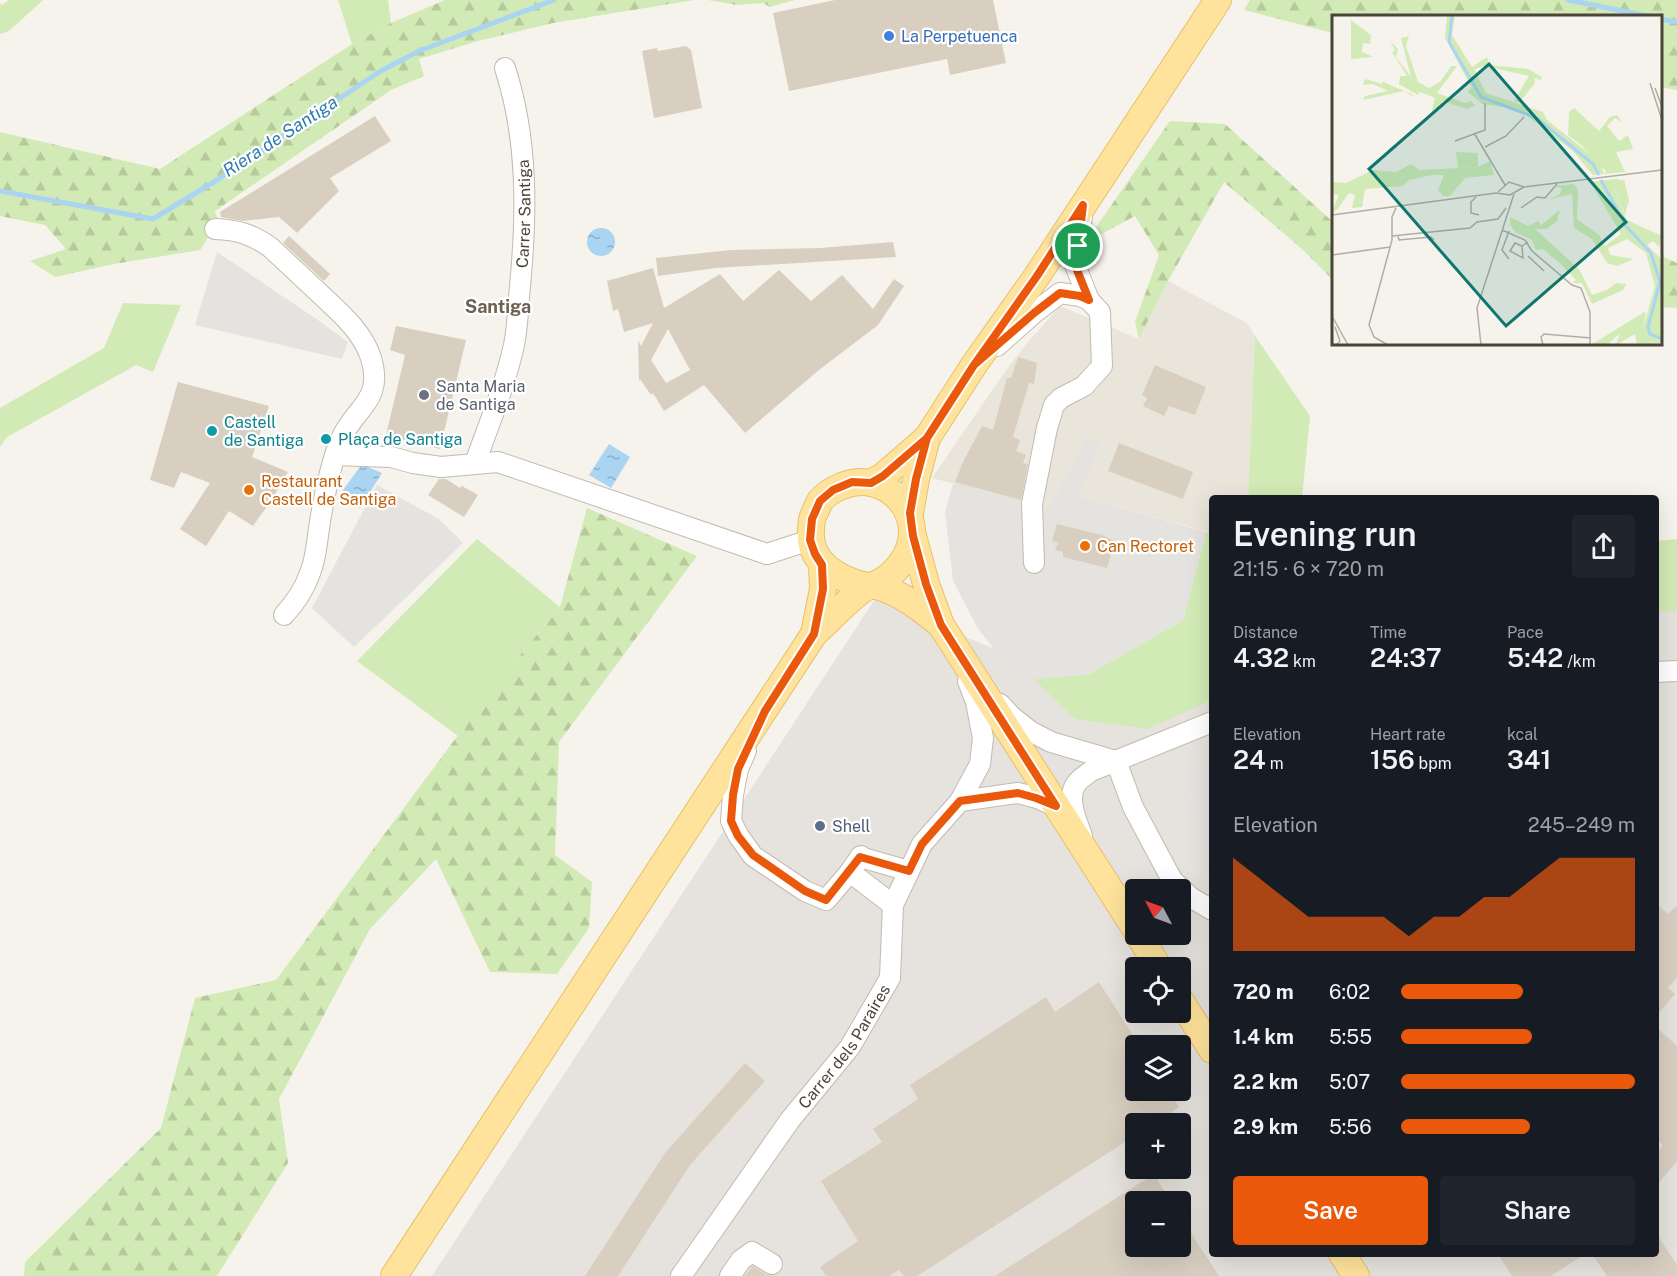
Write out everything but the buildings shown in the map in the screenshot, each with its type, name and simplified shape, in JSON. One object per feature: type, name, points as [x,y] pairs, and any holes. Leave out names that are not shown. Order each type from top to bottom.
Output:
[{"type":"main road","points":[[871,483],[883,476],[927,438],[974,365],[1037,276],[1218,0]]},
{"type":"main road","points":[[394,1276],[814,634],[870,586],[893,573],[902,562],[909,550],[916,479],[927,438]]},
{"type":"main road","points":[[941,625],[903,596],[889,589],[851,583],[822,565],[810,540],[812,519],[820,501],[833,490],[852,482],[871,483],[892,492],[902,501],[911,525],[926,584],[941,625],[1125,913]]},
{"type":"main road","points":[[814,634],[823,589],[822,565]]},
{"type":"main road","points":[[1191,1017],[1209,1045]]},
{"type":"main road","points":[[1344,1257],[1356,1276]]},
{"type":"street","name":"Carrer Santiga","points":[[476,463],[504,382],[514,344],[521,276],[525,214],[522,148],[513,92],[505,68]]},
{"type":"street","points":[[1034,563],[1032,504],[1047,428],[1054,405],[1061,398],[1084,386],[1102,366],[1100,312],[1089,300],[1075,265],[1083,205]]},
{"type":"street","points":[[215,229],[237,230],[257,238],[270,247],[348,320],[360,335],[374,370],[374,384],[368,401],[341,438],[321,514],[311,572],[302,591],[284,615]]},
{"type":"street","points":[[974,365],[1060,293],[1089,300]]},
{"type":"street","points":[[336,455],[391,458],[441,466],[498,462],[767,554],[810,540]]},
{"type":"street","name":"Carrer dels Paraires","points":[[681,1276],[790,1120],[850,1047],[890,978],[892,905],[922,844],[960,801],[980,764],[984,738],[976,702],[958,651]]},
{"type":"street","points":[[1659,672],[1677,671]]},
{"type":"street","points":[[974,678],[1011,716],[1030,731],[1051,742],[1116,761]]},
{"type":"street","points":[[765,711],[738,769],[731,821],[738,836],[753,855],[805,891],[826,900],[857,862]]},
{"type":"street","points":[[1091,861],[1072,802],[1072,792],[1077,783],[1091,771],[1209,723]]},
{"type":"street","points":[[1116,761],[1133,807],[1172,880],[1190,897],[1209,908]]},
{"type":"street","points":[[960,801],[1018,793],[1056,806]]},
{"type":"street","points":[[857,862],[909,871]]},
{"type":"street","points":[[857,862],[892,905]]},
{"type":"street","points":[[404,1276],[433,1217]]},
{"type":"street","points":[[730,1276],[741,1260],[752,1252],[772,1264]]},
{"type":"shaded area","points":[[217,252],[348,342],[342,359],[195,325]]},
{"type":"shaded area","points":[[1168,281],[1247,323],[1255,336],[1248,495],[1209,495],[1209,532],[1080,496],[1102,443],[1085,437],[1049,508],[932,478],[1004,373],[1060,306],[1139,339]]},
{"type":"shaded area","points":[[1085,437],[1102,443],[1080,496],[1206,532],[1183,620],[1089,674],[1034,679],[1013,675],[977,627],[953,581],[945,512],[952,487],[955,482],[1049,508]]},
{"type":"shaded area","points":[[377,485],[439,519],[463,543],[354,647],[312,608]]},
{"type":"shaded area","points":[[875,599],[1153,715],[1209,699],[1209,1257],[1659,1257],[1659,607],[1677,606],[1677,1276],[432,1276]]},
{"type":"shaded area","points":[[1209,760],[1209,865],[1177,773]]},
{"type":"green space","points":[[9,0],[43,0],[9,31],[0,34],[0,3],[2,5]]},
{"type":"green space","points":[[338,0],[388,0],[391,23],[352,44]]},
{"type":"green space","points":[[445,0],[694,0],[553,23],[478,41],[419,59],[424,76],[391,90],[215,211],[218,221],[200,250],[114,264],[55,277],[30,261],[66,249],[45,225],[0,216],[0,132],[160,169],[352,44],[391,23]]},
{"type":"green space","points":[[708,0],[794,0],[770,7],[763,3],[737,5]]},
{"type":"green space","points":[[1250,0],[1677,0],[1677,90],[1662,87],[1662,15],[1332,15],[1332,33],[1244,10]]},
{"type":"green space","points":[[1170,121],[1225,124],[1332,221],[1332,279],[1303,250],[1224,182],[1168,281],[1139,339],[1135,322],[1159,255],[1135,216],[1085,243]]},
{"type":"green space","points":[[1662,256],[1677,263],[1677,308],[1662,307]]},
{"type":"green space","points":[[123,303],[181,305],[153,372],[136,365],[7,437],[0,447],[0,408],[104,348]]},
{"type":"green space","points":[[1255,336],[1310,416],[1302,495],[1248,495]]},
{"type":"green space","points":[[587,508],[697,556],[559,742],[555,855],[592,882],[589,928],[557,974],[490,972],[436,859],[370,929],[279,1099],[288,1163],[217,1276],[24,1276],[25,1262],[161,1128],[195,998],[276,980],[496,684],[560,607]]},
{"type":"green space","points":[[1206,532],[1209,532],[1209,701],[1147,729],[1075,719],[1034,679],[1089,674],[1183,620]]},
{"type":"green space","points":[[477,539],[560,607],[496,684],[458,736],[357,661]]},
{"type":"green space","points":[[1677,539],[1677,611],[1659,612],[1659,541]]},
{"type":"water","points":[[601,228],[611,232],[615,242],[611,252],[601,256],[591,252],[587,242],[591,232]]},
{"type":"water","points":[[609,444],[630,457],[611,488],[589,475]]},
{"type":"water","points":[[363,465],[382,473],[360,508],[338,497]]},
{"type":"waterway","name":"Riera de Santiga","points":[[0,191],[153,219],[217,180],[379,72],[419,51],[554,0]]},
{"type":"waterway","name":"Riera de Santiga","points":[[1568,0],[1643,15]]},
{"type":"waterway","name":"Riera de Santiga","points":[[1662,19],[1677,22]]},
{"type":"place","name":"La Perpetuenca","points":[[889,36]]},
{"type":"place","name":"Santa Maria de Santiga","points":[[424,395]]},
{"type":"place","name":"Castell de Santiga","points":[[212,431]]},
{"type":"place","name":"Plaça de Santiga","points":[[326,439]]},
{"type":"place","name":"Restaurant Castell de Santiga","points":[[249,490]]},
{"type":"place","name":"Can Rectoret","points":[[1085,546]]},
{"type":"place","name":"Shell","points":[[820,826]]},
{"type":"district","name":"Santiga","points":[[498,306]]},
{"type":"route","points":[[1078,246],[1075,265],[1089,300],[1060,293],[1034,313],[974,365],[927,438],[883,476],[871,483],[852,482],[833,490],[820,501],[812,519],[810,540],[822,565],[823,589],[814,634],[765,711],[738,769],[731,821],[738,836],[753,855],[805,891],[826,900],[860,857],[909,871],[922,844],[960,801],[1018,793],[1056,806],[941,625],[926,584],[913,536],[910,513],[927,438],[944,411],[974,365],[1037,276],[1083,205],[1078,246]]}]
